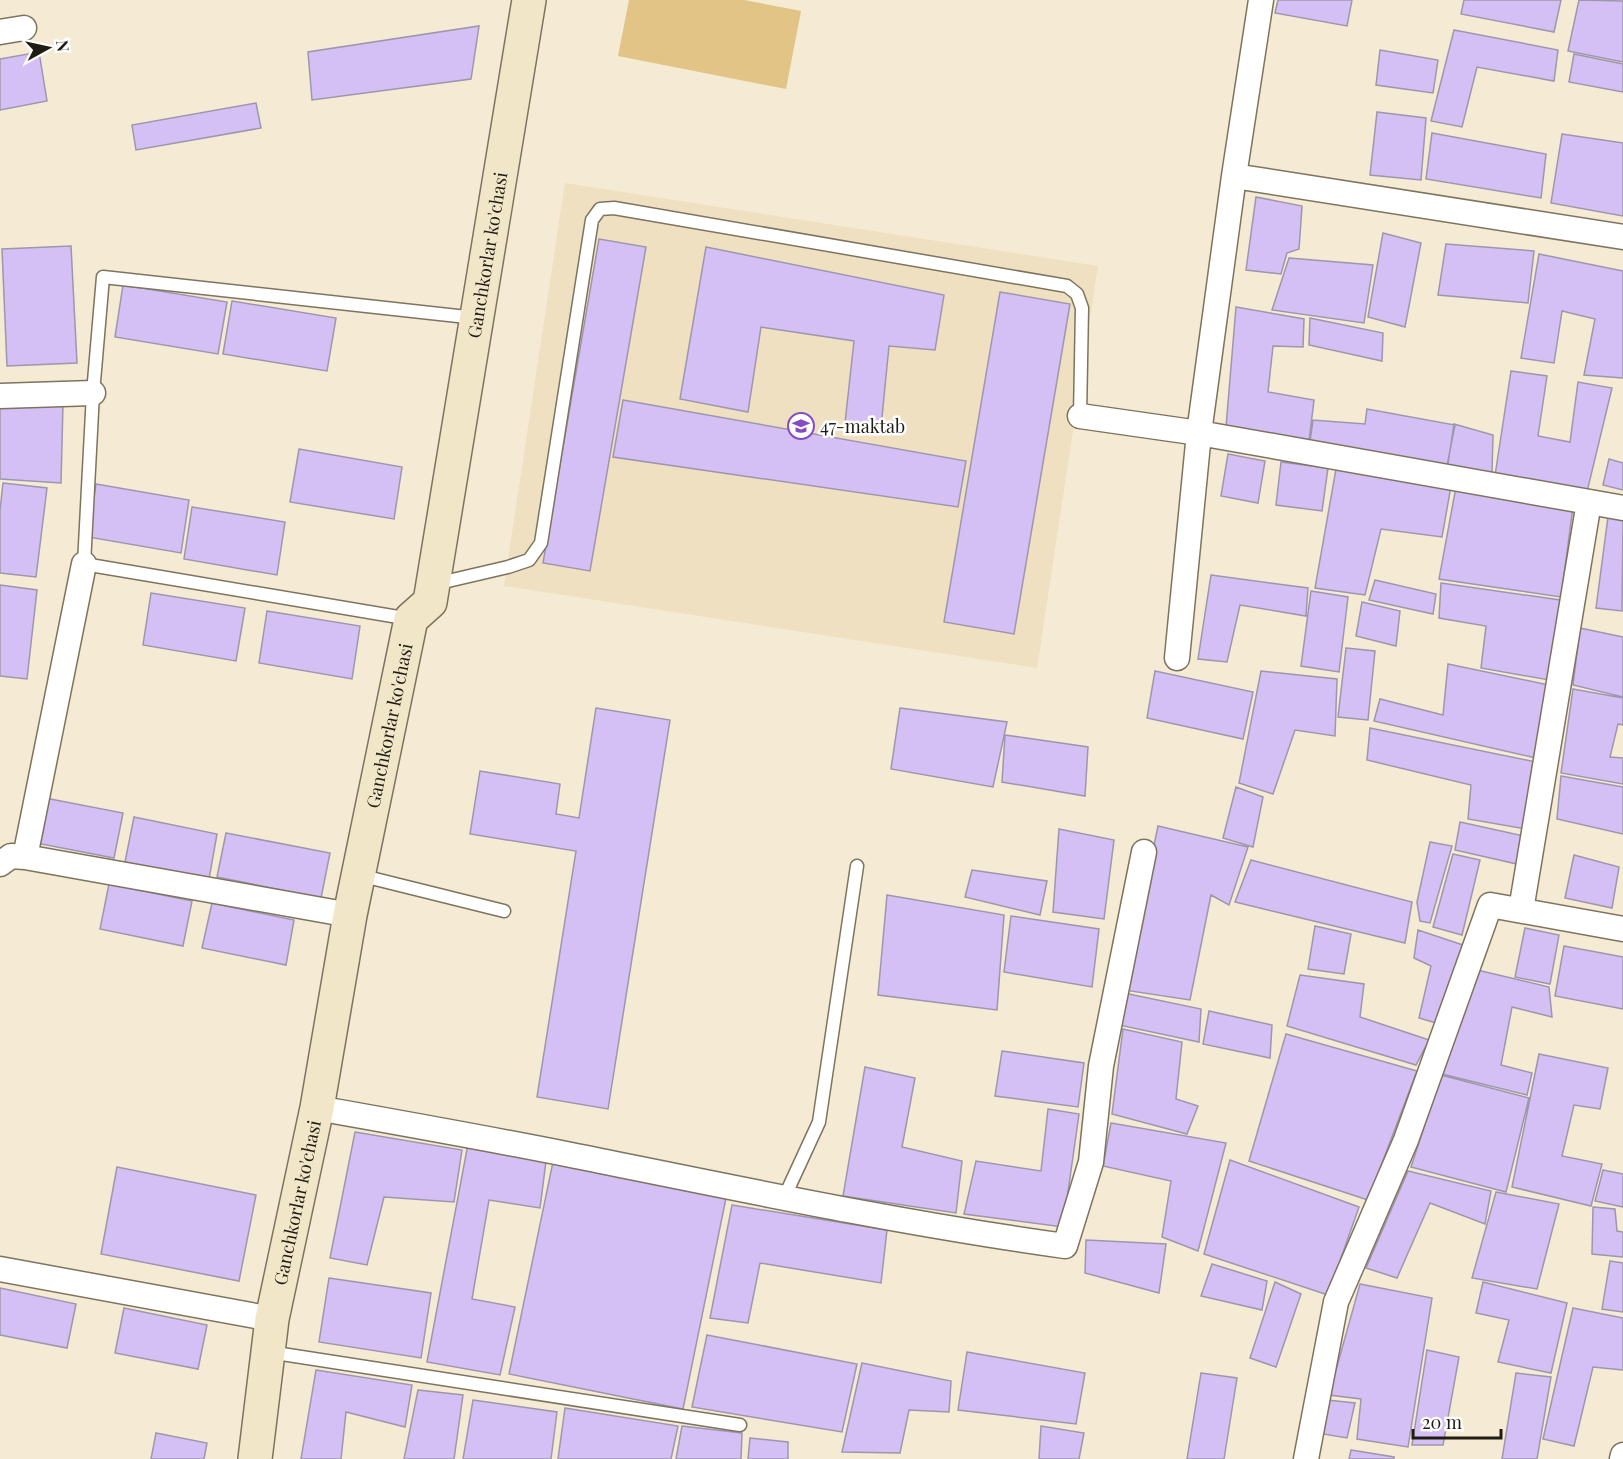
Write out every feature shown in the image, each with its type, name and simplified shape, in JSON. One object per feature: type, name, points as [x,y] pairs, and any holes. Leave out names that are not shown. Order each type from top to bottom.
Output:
[{"type":"street","name":"Ganchkorlar ko'chasi","points":[[255,1459],[272,1319],[317,1108],[358,874],[411,619],[430,602],[434,585],[529,0]]},
{"type":"street","points":[[1177,658],[1199,433],[1260,0]]},
{"type":"street","points":[[0,32],[24,28]]},
{"type":"street","points":[[1234,176],[1623,237]]},
{"type":"street","points":[[0,396],[93,393]]},
{"type":"street","points":[[1080,416],[1199,433],[1623,508]]},
{"type":"street","points":[[1521,910],[1589,502]]},
{"type":"street","points":[[25,857],[84,564]]},
{"type":"street","points":[[317,1108],[567,1154],[784,1198],[1002,1238],[1065,1246],[1091,1162],[1101,1066],[1144,852]]},
{"type":"street","points":[[0,864],[11,856],[25,857],[350,915]]},
{"type":"street","points":[[1306,1459],[1336,1302],[1406,1140],[1490,904],[1623,929]]},
{"type":"street","points":[[0,1269],[272,1319]]},
{"type":"lane","points":[[434,585],[529,560],[541,543],[592,220],[600,209],[614,208],[1067,286],[1077,294],[1082,308],[1080,416]]},
{"type":"lane","points":[[411,619],[84,564],[93,393],[103,277],[477,318]]},
{"type":"lane","points":[[784,1198],[819,1122],[857,866]]},
{"type":"lane","points":[[358,874],[504,911]]},
{"type":"lane","points":[[268,1352],[740,1425]]},
{"type":"shaded area","points":[[629,0],[744,0],[801,11],[786,89],[618,56]]},
{"type":"shaded area","name":"47-maktab","points":[[565,183],[1098,266],[1037,668],[504,586]]},
{"type":"building","points":[[1278,0],[1352,0],[1347,26],[1275,13]]},
{"type":"building","points":[[1464,0],[1561,0],[1554,32],[1461,14]]},
{"type":"building","points":[[1579,0],[1623,1],[1623,62],[1568,51]]},
{"type":"building","points":[[479,26],[471,79],[312,100],[308,52]]},
{"type":"building","points":[[1454,30],[1558,50],[1554,81],[1477,67],[1462,127],[1431,121]]},
{"type":"building","points":[[1380,50],[1438,60],[1433,93],[1376,85]]},
{"type":"building","points":[[39,52],[47,101],[0,110],[0,59]]},
{"type":"building","points":[[1574,54],[1623,64],[1623,92],[1569,82]]},
{"type":"building","points":[[256,103],[261,128],[136,150],[132,125]]},
{"type":"building","points":[[1377,112],[1426,118],[1421,180],[1370,175]]},
{"type":"building","points":[[1432,133],[1546,154],[1541,198],[1426,179]]},
{"type":"building","points":[[1562,134],[1623,143],[1623,216],[1551,203]]},
{"type":"building","points":[[1256,197],[1302,206],[1299,249],[1287,253],[1281,274],[1246,270]]},
{"type":"building","points":[[1383,233],[1421,243],[1405,327],[1368,317]]},
{"type":"building","points":[[599,239],[646,247],[590,571],[543,563]]},
{"type":"building","points":[[1446,244],[1534,251],[1528,303],[1438,295]]},
{"type":"building","points":[[71,246],[77,363],[7,366],[2,249]]},
{"type":"building","points":[[706,247],[944,295],[935,350],[889,346],[881,427],[845,423],[854,341],[761,327],[748,412],[680,399]]},
{"type":"building","points":[[1539,254],[1623,271],[1623,378],[1584,375],[1595,319],[1562,311],[1554,363],[1521,358]]},
{"type":"building","points":[[1289,258],[1373,265],[1364,323],[1272,310]]},
{"type":"building","points":[[123,285],[227,302],[218,354],[115,337]]},
{"type":"building","points":[[1000,292],[1070,304],[1014,634],[944,622]]},
{"type":"building","points":[[232,301],[336,318],[327,371],[223,354]]},
{"type":"building","points":[[1236,307],[1304,319],[1303,347],[1273,346],[1268,392],[1314,400],[1309,441],[1226,427]]},
{"type":"building","points":[[1310,318],[1383,333],[1382,361],[1309,345]]},
{"type":"building","points":[[1511,371],[1547,376],[1538,436],[1570,442],[1578,382],[1612,388],[1586,496],[1494,482]]},
{"type":"building","points":[[623,400],[966,461],[958,507],[613,457]]},
{"type":"building","points":[[63,404],[61,483],[0,479],[0,407]]},
{"type":"building","points":[[1367,409],[1455,425],[1446,471],[1309,449],[1313,420],[1365,424]]},
{"type":"building","points":[[1454,424],[1493,435],[1492,474],[1447,470]]},
{"type":"building","points":[[299,449],[402,467],[394,519],[290,502]]},
{"type":"building","points":[[1228,454],[1265,461],[1258,503],[1221,496]]},
{"type":"building","points":[[1609,459],[1623,463],[1623,490],[1603,485]]},
{"type":"building","points":[[1281,462],[1328,468],[1322,511],[1276,505]]},
{"type":"building","points":[[1336,469],[1451,486],[1442,537],[1381,529],[1365,595],[1315,588]]},
{"type":"building","points":[[3,483],[47,488],[36,577],[0,573],[0,510]]},
{"type":"building","points":[[96,484],[189,500],[181,553],[88,537]]},
{"type":"building","points":[[1456,487],[1573,507],[1561,597],[1439,579]]},
{"type":"building","points":[[192,507],[285,522],[277,575],[184,559]]},
{"type":"building","points":[[1608,517],[1623,520],[1622,611],[1596,608]]},
{"type":"building","points":[[1211,575],[1308,588],[1306,616],[1240,605],[1227,662],[1198,659]]},
{"type":"building","points":[[1375,580],[1436,594],[1433,614],[1369,600]]},
{"type":"building","points":[[1441,583],[1560,600],[1549,680],[1481,668],[1486,626],[1439,618]]},
{"type":"building","points":[[0,585],[37,590],[27,679],[0,676]]},
{"type":"building","points":[[1311,591],[1348,597],[1339,672],[1301,666]]},
{"type":"building","points":[[151,593],[245,608],[236,661],[143,645]]},
{"type":"building","points":[[1362,602],[1400,611],[1396,646],[1356,636]]},
{"type":"building","points":[[267,611],[360,626],[352,679],[259,663]]},
{"type":"building","points":[[1580,628],[1623,637],[1623,697],[1573,685]]},
{"type":"building","points":[[1346,648],[1375,651],[1368,720],[1338,717]]},
{"type":"building","points":[[1448,664],[1549,685],[1536,758],[1374,721],[1380,699],[1443,715]]},
{"type":"building","points":[[1155,671],[1253,692],[1243,739],[1147,718]]},
{"type":"building","points":[[1261,671],[1337,679],[1335,736],[1295,730],[1273,794],[1239,783]]},
{"type":"building","points":[[1573,689],[1623,698],[1623,725],[1618,724],[1610,757],[1623,758],[1623,784],[1561,773]]},
{"type":"building","points":[[596,708],[670,720],[608,1109],[537,1097],[576,851],[470,834],[480,771],[560,784],[556,814],[579,818]]},
{"type":"building","points":[[900,708],[1007,722],[993,787],[891,769]]},
{"type":"building","points":[[1370,728],[1536,762],[1526,829],[1468,819],[1471,785],[1367,760]]},
{"type":"building","points":[[1005,735],[1088,747],[1085,796],[1002,782]]},
{"type":"building","points":[[1561,776],[1623,787],[1623,834],[1557,819]]},
{"type":"building","points":[[1236,787],[1263,797],[1253,847],[1223,838]]},
{"type":"building","points":[[40,797],[123,813],[114,858],[31,842]]},
{"type":"building","points":[[134,817],[217,834],[209,879],[125,862]]},
{"type":"building","points":[[1460,822],[1524,836],[1517,864],[1455,850]]},
{"type":"building","points":[[1158,826],[1248,847],[1229,905],[1211,895],[1190,1000],[1124,990]]},
{"type":"building","points":[[1059,829],[1114,840],[1104,919],[1053,912]]},
{"type":"building","points":[[226,833],[330,853],[321,898],[217,877]]},
{"type":"building","points":[[1430,842],[1452,846],[1430,923],[1420,921],[1417,902]]},
{"type":"building","points":[[1453,854],[1480,860],[1462,935],[1433,927]]},
{"type":"building","points":[[1574,855],[1619,867],[1612,908],[1565,898]]},
{"type":"building","points":[[1251,860],[1412,902],[1405,943],[1235,902]]},
{"type":"building","points":[[972,870],[1047,881],[1040,915],[965,897]]},
{"type":"building","points":[[109,884],[192,901],[183,946],[100,929]]},
{"type":"building","points":[[887,895],[1004,915],[997,1010],[878,995]]},
{"type":"building","points":[[212,903],[294,920],[286,965],[202,948]]},
{"type":"building","points":[[1011,916],[1099,929],[1092,987],[1004,972]]},
{"type":"building","points":[[1315,926],[1351,934],[1344,974],[1308,969]]},
{"type":"building","points":[[1525,928],[1559,935],[1550,984],[1515,977]]},
{"type":"building","points":[[1418,930],[1466,946],[1443,1025],[1419,1018],[1431,966],[1414,958]]},
{"type":"building","points":[[1564,946],[1623,957],[1623,1009],[1555,996]]},
{"type":"building","points":[[1473,969],[1549,987],[1552,1017],[1512,1007],[1501,1065],[1532,1073],[1527,1095],[1442,1074]]},
{"type":"building","points":[[1300,975],[1364,984],[1360,1017],[1429,1040],[1416,1065],[1287,1026]]},
{"type":"building","points":[[1124,993],[1201,1009],[1199,1042],[1119,1025]]},
{"type":"building","points":[[1209,1011],[1272,1025],[1270,1058],[1203,1044]]},
{"type":"building","points":[[1123,1029],[1182,1042],[1176,1099],[1198,1106],[1187,1134],[1112,1114]]},
{"type":"building","points":[[1286,1034],[1417,1071],[1368,1200],[1249,1161]]},
{"type":"building","points":[[1002,1051],[1084,1063],[1078,1107],[995,1096]]},
{"type":"building","points":[[1539,1054],[1608,1068],[1600,1109],[1574,1105],[1562,1156],[1602,1164],[1591,1206],[1512,1187]]},
{"type":"building","points":[[865,1067],[915,1078],[902,1147],[962,1161],[956,1213],[843,1196]]},
{"type":"building","points":[[1441,1075],[1529,1098],[1506,1192],[1411,1167]]},
{"type":"building","points":[[1048,1109],[1079,1114],[1063,1227],[964,1214],[976,1161],[1041,1171]]},
{"type":"building","points":[[1111,1123],[1226,1143],[1198,1251],[1162,1237],[1171,1181],[1103,1166]]},
{"type":"building","points":[[355,1132],[462,1150],[454,1202],[384,1197],[367,1265],[330,1258]]},
{"type":"building","points":[[468,1144],[546,1161],[540,1208],[489,1200],[472,1299],[515,1307],[500,1375],[427,1362]]},
{"type":"building","points":[[1230,1160],[1359,1207],[1328,1295],[1204,1254]]},
{"type":"building","points":[[553,1162],[726,1198],[683,1409],[509,1374]]},
{"type":"building","points":[[117,1167],[256,1195],[239,1281],[101,1254]]},
{"type":"building","points":[[1603,1170],[1623,1174],[1623,1207],[1595,1201]]},
{"type":"building","points":[[1408,1171],[1491,1191],[1485,1224],[1430,1203],[1397,1278],[1366,1268]]},
{"type":"building","points":[[1496,1192],[1559,1204],[1537,1289],[1472,1278]]},
{"type":"building","points":[[732,1205],[887,1230],[881,1283],[760,1263],[748,1323],[710,1318]]},
{"type":"building","points":[[1593,1207],[1615,1209],[1617,1231],[1623,1232],[1623,1257],[1592,1254]]},
{"type":"building","points":[[1086,1240],[1166,1244],[1159,1293],[1085,1273]]},
{"type":"building","points":[[1610,1261],[1623,1263],[1623,1312],[1602,1309]]},
{"type":"building","points":[[1212,1264],[1267,1281],[1262,1310],[1201,1296]]},
{"type":"building","points":[[329,1278],[431,1293],[421,1358],[319,1342]]},
{"type":"building","points":[[1275,1282],[1301,1294],[1276,1367],[1250,1358]]},
{"type":"building","points":[[1483,1282],[1567,1303],[1551,1373],[1498,1362],[1509,1320],[1476,1313]]},
{"type":"building","points":[[1360,1284],[1432,1298],[1408,1447],[1357,1439],[1361,1399],[1329,1395]]},
{"type":"building","points":[[0,1288],[76,1304],[67,1348],[0,1335]]},
{"type":"building","points":[[124,1308],[207,1325],[198,1369],[115,1353]]},
{"type":"building","points":[[1573,1308],[1623,1318],[1623,1370],[1593,1367],[1574,1446],[1543,1439]]},
{"type":"building","points":[[707,1335],[857,1364],[842,1432],[692,1407]]},
{"type":"building","points":[[1427,1350],[1459,1357],[1443,1445],[1412,1445]]},
{"type":"building","points":[[967,1352],[1085,1373],[1076,1424],[958,1410]]},
{"type":"building","points":[[862,1363],[951,1381],[949,1412],[909,1410],[900,1453],[842,1452]]},
{"type":"building","points":[[316,1370],[412,1385],[405,1427],[346,1412],[341,1459],[301,1459]]},
{"type":"building","points":[[1201,1373],[1237,1378],[1224,1459],[1187,1459]]},
{"type":"building","points":[[1516,1373],[1551,1377],[1537,1459],[1502,1459]]},
{"type":"building","points":[[418,1390],[463,1395],[454,1459],[404,1459]]},
{"type":"building","points":[[473,1400],[557,1412],[551,1459],[463,1459]]},
{"type":"building","points":[[1327,1400],[1355,1403],[1347,1438],[1317,1433]]},
{"type":"building","points":[[565,1408],[678,1426],[671,1459],[558,1459]]},
{"type":"building","points":[[682,1426],[742,1433],[741,1459],[676,1459]]},
{"type":"building","points":[[1041,1426],[1084,1433],[1079,1459],[1039,1459]]},
{"type":"building","points":[[156,1433],[207,1443],[204,1459],[151,1459]]},
{"type":"building","points":[[750,1438],[788,1442],[788,1459],[748,1459]]},
{"type":"building","points":[[1351,1450],[1394,1457],[1394,1459],[1349,1459]]},
{"type":"place","name":"47-maktab","points":[[801,426]]}]
